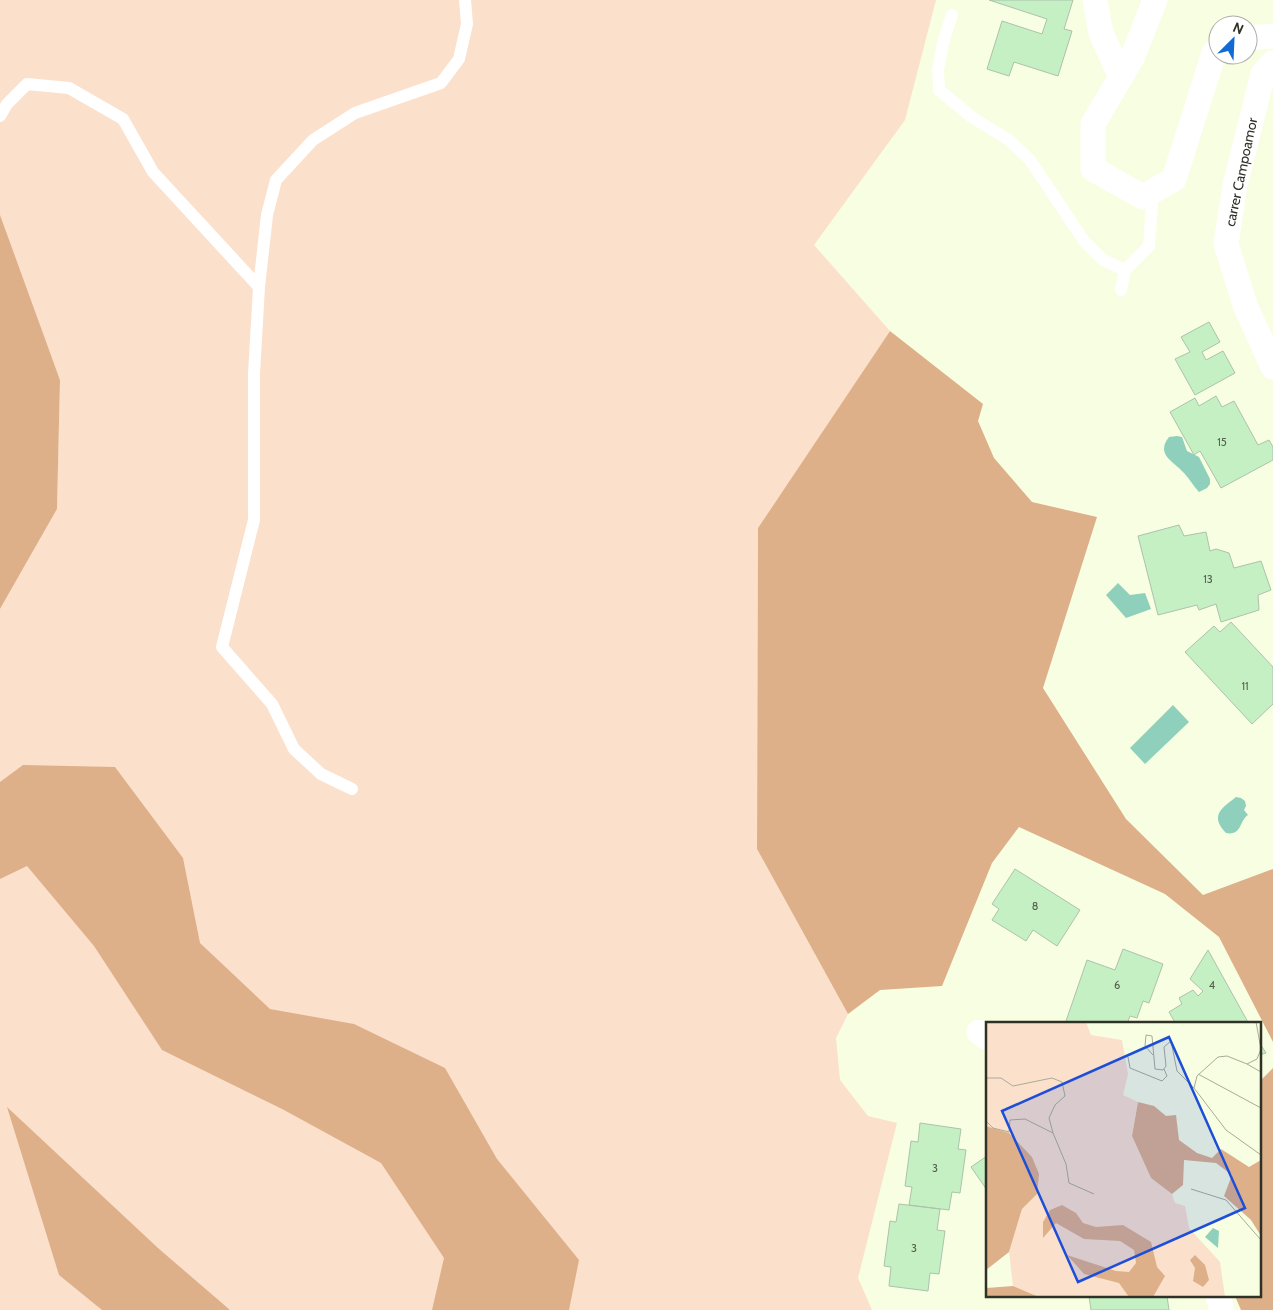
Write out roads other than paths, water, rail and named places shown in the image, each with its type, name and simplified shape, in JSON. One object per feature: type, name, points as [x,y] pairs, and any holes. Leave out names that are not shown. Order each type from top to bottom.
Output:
[{"type":"street","points":[[1095,0],[1101,33],[1121,77]]},
{"type":"street","points":[[1155,0],[1132,58],[1093,124],[1093,169],[1143,197],[1174,179],[1210,65]]},
{"type":"street","points":[[1258,37],[1273,36]]},
{"type":"street","name":"carrer Campoamor","points":[[1273,63],[1263,74],[1235,185],[1226,244],[1245,304],[1273,367]]},
{"type":"lane","points":[[352,788],[321,774],[294,749],[272,704],[222,647],[254,520],[254,374],[259,287],[267,215],[276,180],[313,140],[355,113],[441,83],[459,59],[467,24],[464,0]]},
{"type":"lane","points":[[952,15],[943,43],[939,64],[938,90],[973,118],[1010,140],[1030,160],[1084,241],[1102,260],[1125,270]]},
{"type":"lane","points":[[0,116],[7,104],[27,84],[69,88],[123,119],[153,172],[259,287]]},
{"type":"lane","points":[[1121,290],[1125,270],[1149,246],[1153,191]]},
{"type":"water","points":[[1169,437],[1182,437],[1187,451],[1199,457],[1210,479],[1210,484],[1207,488],[1199,492],[1165,453],[1165,443]]},
{"type":"water","points":[[1118,583],[1130,595],[1145,593],[1151,609],[1126,618],[1106,595]]},
{"type":"water","points":[[1173,705],[1189,722],[1145,764],[1130,748]]},
{"type":"water","points":[[1236,797],[1245,801],[1246,806],[1244,810],[1248,815],[1238,830],[1226,833],[1218,821],[1219,812]]}]
